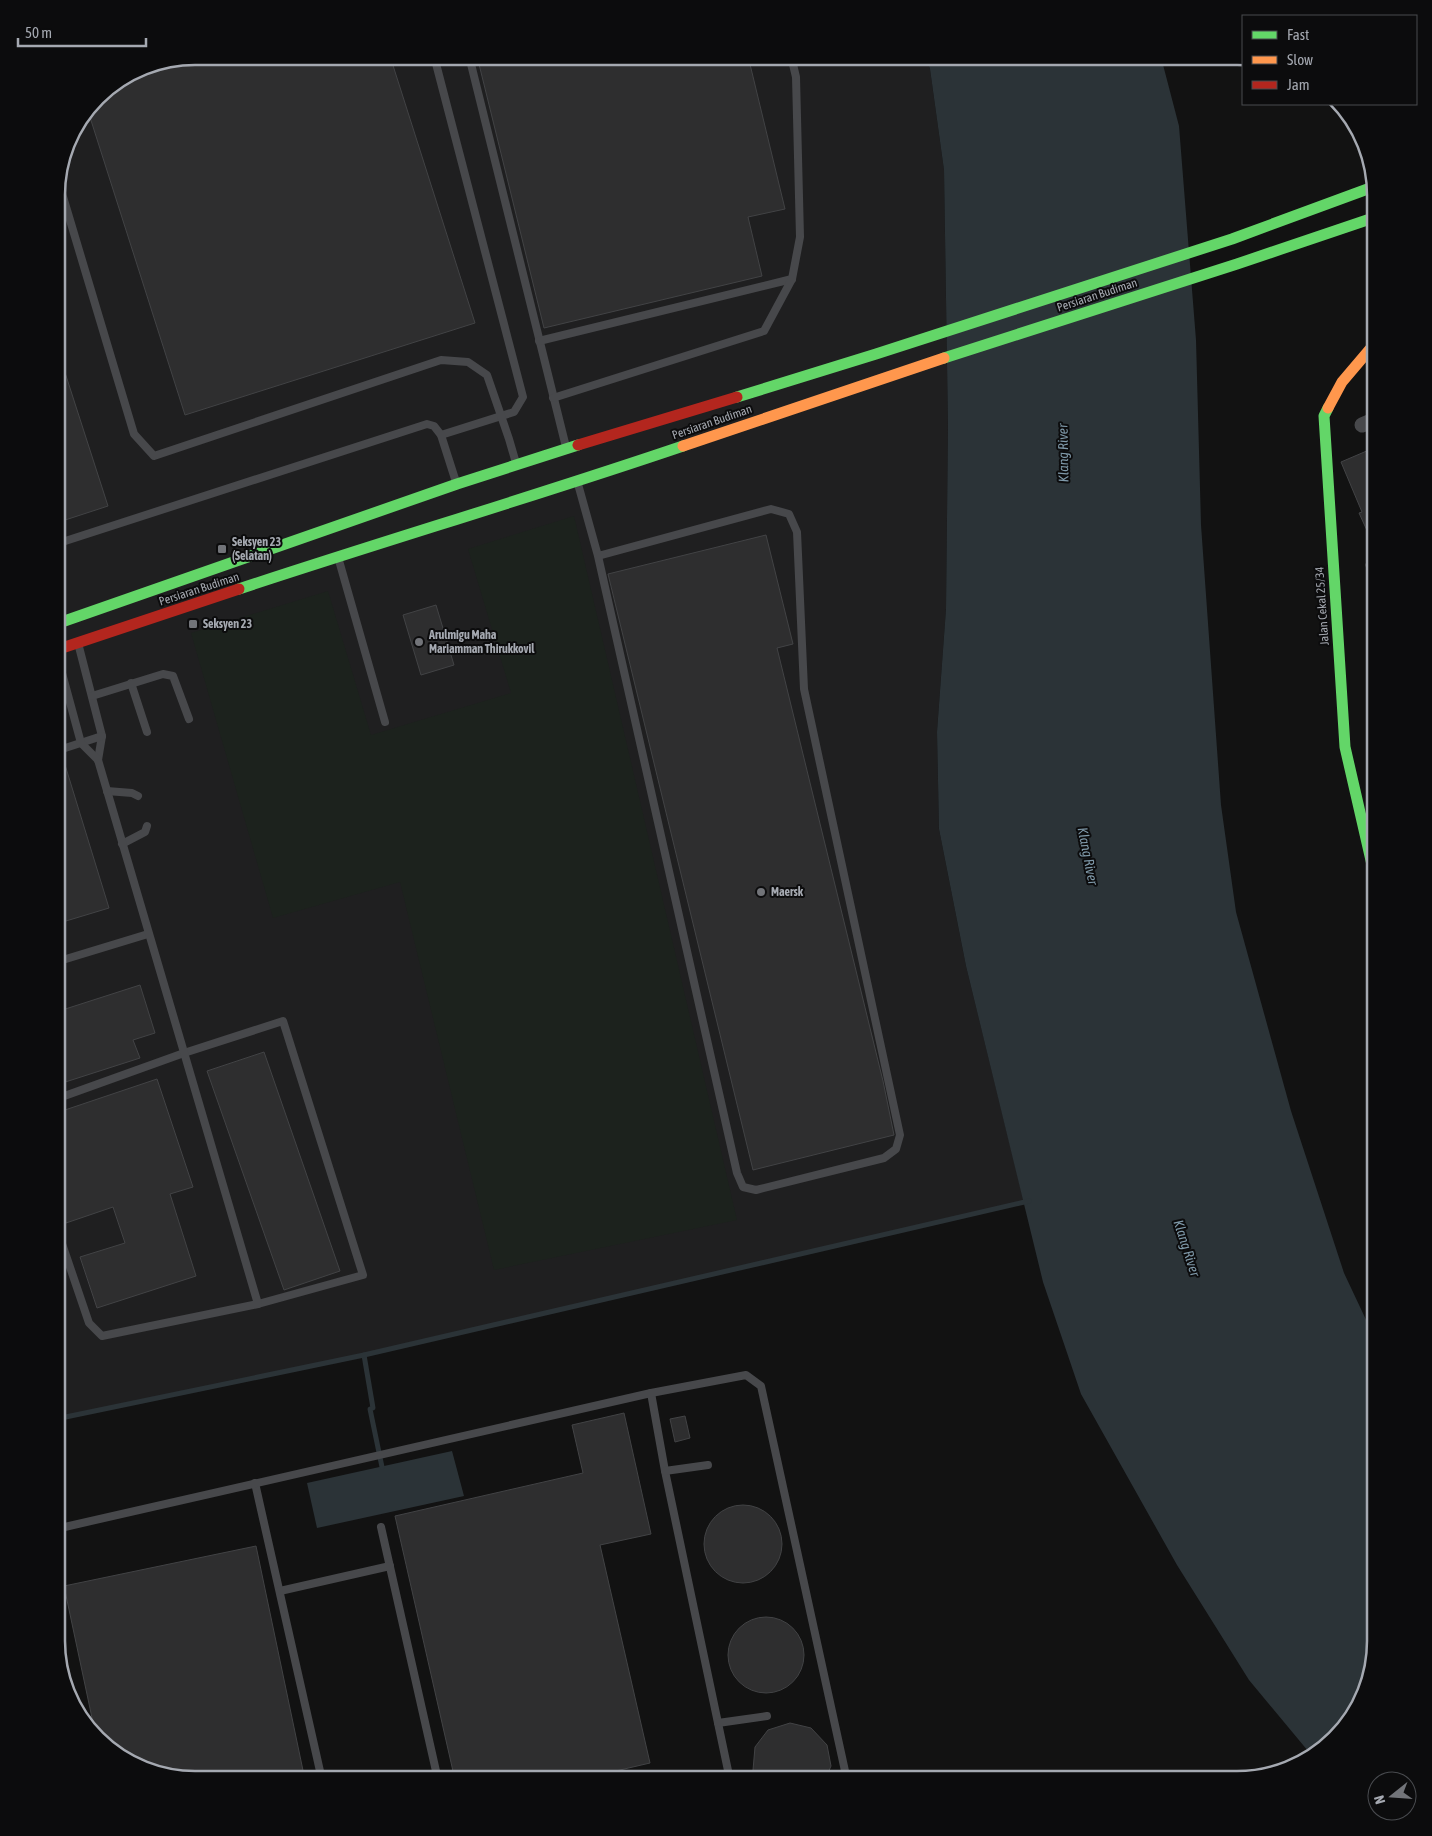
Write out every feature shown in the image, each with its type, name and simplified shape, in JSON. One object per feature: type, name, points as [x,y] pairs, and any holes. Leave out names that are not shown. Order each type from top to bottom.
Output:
[{"type":"main road","name":"Persiaran Budiman","points":[[65,621],[456,484],[566,448],[876,354],[1232,239],[1367,190]]},
{"type":"main road","name":"Persiaran Budiman","points":[[65,648],[338,557],[578,482],[878,379],[1237,264],[1367,219]]},
{"type":"main road","name":"Jalan Cekal 25/34","points":[[1367,353],[1342,382],[1324,416],[1345,747],[1367,843]]},
{"type":"street","points":[[1362,425],[1367,423]]},
{"type":"lane","points":[[436,65],[523,397],[514,412],[441,435]]},
{"type":"lane","points":[[471,65],[566,448]]},
{"type":"lane","points":[[553,398],[764,331],[792,279],[800,237],[796,78],[793,65]]},
{"type":"lane","points":[[65,203],[134,434],[154,456],[441,360],[468,362],[487,375],[516,465]]},
{"type":"lane","points":[[539,341],[792,279]]},
{"type":"lane","points":[[65,541],[427,424],[434,426],[441,435],[456,484]]},
{"type":"lane","points":[[578,482],[598,556],[737,1173],[743,1187],[756,1190],[884,1158],[896,1149],[900,1135],[804,689],[797,532],[789,514],[771,509],[598,556]]},
{"type":"lane","points":[[338,557],[385,722]]},
{"type":"lane","points":[[78,643],[102,736],[98,760],[106,791],[258,1304]]},
{"type":"lane","points":[[92,696],[163,674],[173,676],[189,719]]},
{"type":"lane","points":[[65,682],[82,742],[98,760]]},
{"type":"lane","points":[[131,684],[147,732]]},
{"type":"lane","points":[[65,748],[102,736]]},
{"type":"lane","points":[[106,791],[132,793],[138,796]]},
{"type":"lane","points":[[122,844],[145,832],[147,826]]},
{"type":"lane","points":[[65,959],[148,934]]},
{"type":"lane","points":[[65,1096],[184,1053],[283,1021],[362,1275],[258,1304],[102,1336],[89,1323],[65,1252]]},
{"type":"lane","points":[[65,1527],[651,1393],[746,1375],[761,1386],[845,1771]]},
{"type":"lane","points":[[651,1393],[665,1471],[728,1771]]},
{"type":"lane","points":[[665,1471],[708,1465]]},
{"type":"lane","points":[[255,1483],[320,1771]]},
{"type":"lane","points":[[381,1527],[436,1771]]},
{"type":"lane","points":[[280,1591],[390,1566]]},
{"type":"lane","points":[[718,1724],[767,1716]]},
{"type":"shaded area","points":[[187,65],[929,65],[944,170],[948,426],[946,609],[937,732],[939,829],[966,966],[1024,1202],[364,1355],[65,1417],[65,187],[69,162],[78,138],[97,109],[109,97],[130,82],[153,72]]},
{"type":"shaded area","points":[[574,516],[737,1220],[494,1270],[400,882],[273,918],[191,633],[328,591],[371,735],[511,693],[468,549]]},
{"type":"water","name":"Klang River","points":[[929,65],[1163,65],[1179,126],[1196,340],[1201,525],[1221,805],[1236,912],[1291,1111],[1344,1273],[1367,1322],[1366,1658],[1363,1674],[1350,1706],[1335,1727],[1323,1739],[1307,1750],[1249,1680],[1177,1565],[1081,1394],[1043,1282],[966,966],[939,829],[937,732],[946,609],[948,426],[944,170]]},
{"type":"water","points":[[452,1451],[464,1496],[317,1528],[307,1483]]},
{"type":"building","points":[[187,65],[393,65],[475,323],[185,415],[90,118],[109,97],[130,82],[153,72]]},
{"type":"building","points":[[479,65],[750,65],[785,209],[748,217],[762,276],[544,328]]},
{"type":"building","points":[[65,373],[108,506],[65,520]]},
{"type":"building","points":[[1367,451],[1367,530],[1359,513],[1362,512],[1341,462]]},
{"type":"building","name":"Maersk","points":[[766,535],[793,644],[777,648],[883,1081],[894,1135],[753,1170],[608,574]]},
{"type":"building","points":[[436,605],[454,665],[421,675],[403,615]]},
{"type":"building","points":[[65,765],[109,908],[65,921]]},
{"type":"building","points":[[140,985],[155,1033],[133,1040],[140,1058],[65,1082],[65,1009]]},
{"type":"building","points":[[264,1052],[340,1271],[284,1290],[207,1071]]},
{"type":"building","points":[[157,1079],[193,1187],[170,1194],[196,1276],[97,1308],[80,1257],[125,1243],[113,1207],[66,1223],[65,1110]]},
{"type":"building","points":[[624,1413],[651,1534],[600,1545],[650,1763],[616,1771],[453,1771],[395,1516],[583,1473],[572,1425]]},
{"type":"building","points":[[685,1416],[690,1438],[675,1442],[670,1419]]},
{"type":"building","points":[[743,1505],[758,1508],[775,1522],[779,1529],[782,1544],[779,1559],[765,1576],[758,1580],[743,1583],[728,1580],[711,1566],[707,1559],[704,1544],[707,1529],[721,1512],[728,1508]]},
{"type":"building","points":[[256,1546],[303,1771],[178,1770],[138,1758],[109,1739],[93,1721],[65,1586]]},
{"type":"building","points":[[766,1617],[780,1620],[793,1628],[801,1641],[804,1655],[801,1669],[793,1682],[780,1690],[766,1693],[752,1690],[739,1682],[731,1669],[728,1655],[731,1641],[739,1628],[752,1620]]},
{"type":"building","points":[[790,1723],[811,1728],[827,1745],[831,1766],[829,1771],[754,1771],[755,1747],[768,1730]]},
{"type":"waterway","points":[[65,1417],[364,1355],[1029,1201]]},
{"type":"waterway","points":[[364,1355],[373,1408],[370,1409],[382,1467]]},
{"type":"traffic: fast","points":[[737,397],[1232,239],[1367,189]]},
{"type":"traffic: fast","points":[[944,358],[1367,220]]},
{"type":"traffic: fast","points":[[1328,408],[1324,416],[1345,747],[1367,843]]},
{"type":"traffic: fast","points":[[65,621],[457,484],[578,445]]},
{"type":"traffic: fast","points":[[239,589],[683,446]]},
{"type":"traffic: slow","points":[[1328,408],[1342,382],[1367,353]]},
{"type":"traffic: slow","points":[[683,446],[944,358]]},
{"type":"traffic: jam","points":[[578,445],[737,397]]},
{"type":"traffic: jam","points":[[65,647],[239,589]]},
{"type":"place","name":"Seksyen 23 (Selatan)","points":[[222,549]]},
{"type":"place","name":"Seksyen 23","points":[[193,624]]},
{"type":"place","name":"Arulmigu Maha Mariamman Thirukkovil","points":[[419,642]]},
{"type":"place","name":"Maersk","points":[[761,892]]}]
